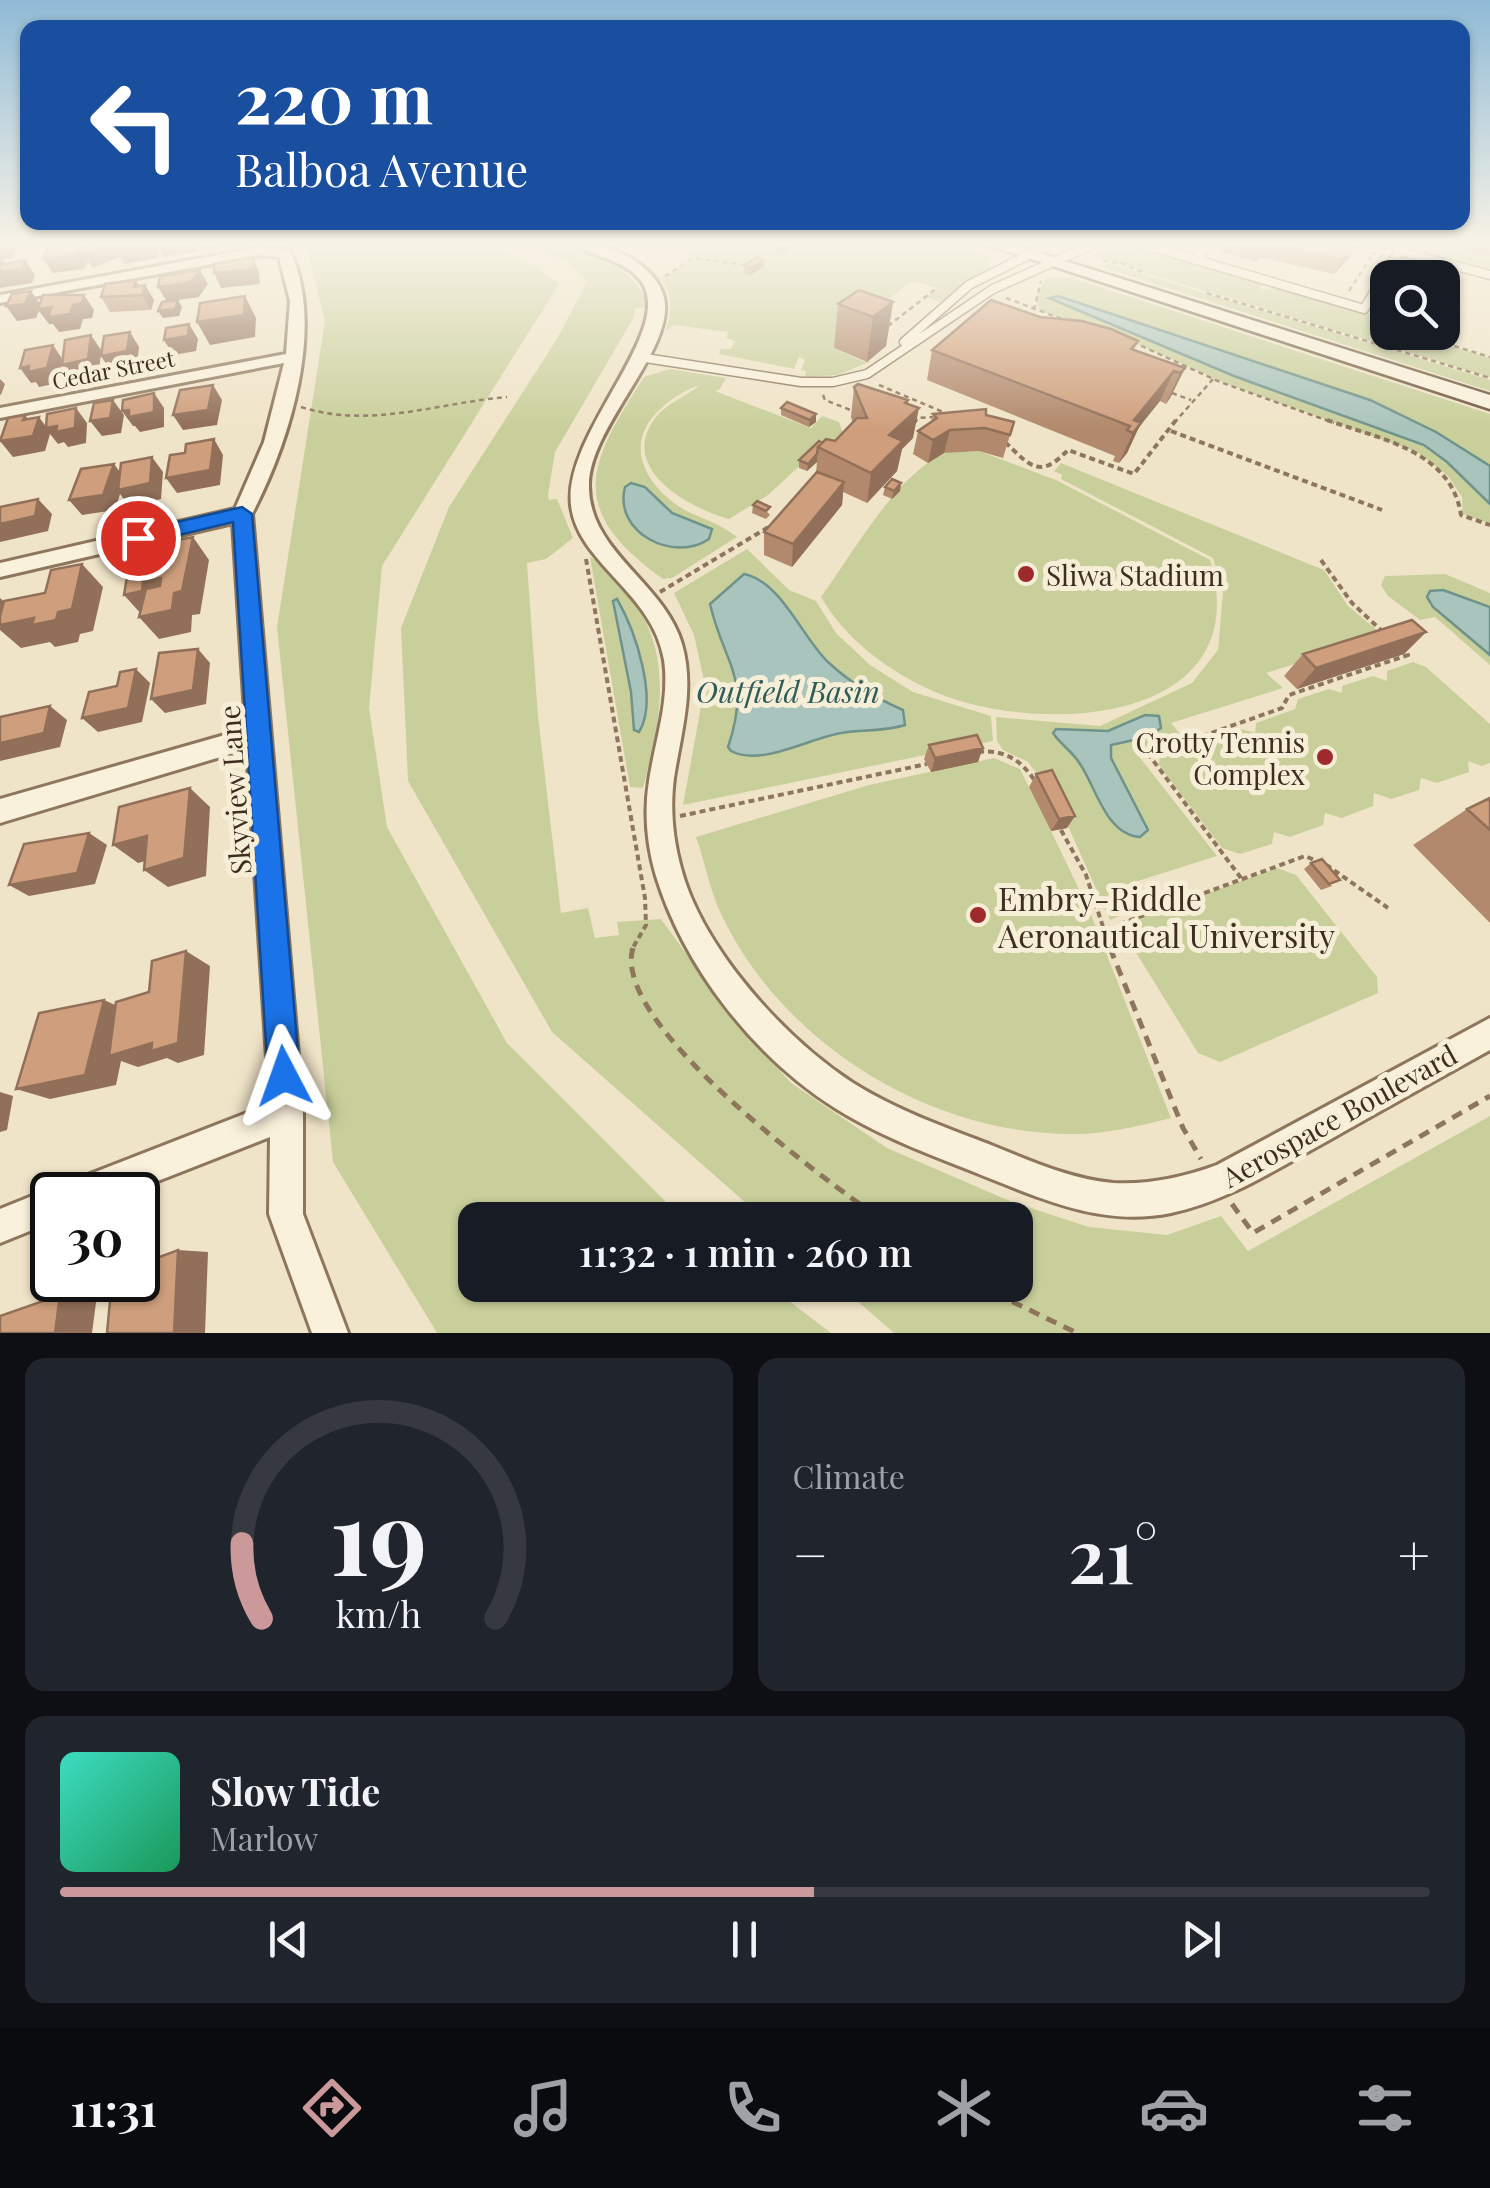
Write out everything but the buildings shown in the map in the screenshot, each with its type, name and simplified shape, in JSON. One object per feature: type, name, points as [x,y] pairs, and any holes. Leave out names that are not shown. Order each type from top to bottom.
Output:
[{"type":"main road","points":[[1178,305],[1490,402]]},
{"type":"street","points":[[0,570],[242,514],[262,482],[293,357],[298,305]]},
{"type":"street","name":"Aerospace Boulevard","points":[[657,305],[658,315],[639,357],[579,467],[576,489],[592,536],[641,586],[670,638],[678,674],[677,710],[661,782],[668,823],[670,879],[697,937],[740,997],[797,1058],[846,1096],[943,1143],[1072,1194],[1156,1199],[1216,1183],[1490,1033]]},
{"type":"street","name":"Cedar Street","points":[[0,413],[293,357]]},
{"type":"street","name":"Skyview Lane","points":[[242,514],[287,1114],[286,1214],[330,1333]]},
{"type":"street","points":[[0,811],[261,735]]},
{"type":"street","points":[[138,1172],[287,1114]]},
{"type":"street","points":[[0,1226],[30,1214]]},
{"type":"lane","points":[[884,362],[942,305]]},
{"type":"lane","points":[[639,357],[804,384],[846,382],[884,362],[969,305]]},
{"type":"path","points":[[885,328],[915,305]]},
{"type":"path","points":[[1020,305],[1064,320]]},
{"type":"path","points":[[1247,305],[1490,378]]},
{"type":"path","points":[[1129,341],[1213,379],[1416,452],[1435,464],[1457,488],[1462,515],[1490,526]]},
{"type":"path","points":[[1460,348],[1490,357]]},
{"type":"path","points":[[994,439],[1008,442],[1018,457],[1042,467],[1052,466],[1068,450],[1134,474],[1191,400],[1213,379]]},
{"type":"path","points":[[872,382],[944,412],[952,428]]},
{"type":"path","points":[[1159,388],[1191,400]]},
{"type":"path","points":[[821,390],[825,400],[857,413]]},
{"type":"path","points":[[282,398],[329,418],[353,419],[449,402],[507,397]]},
{"type":"path","points":[[908,429],[918,418],[946,418]]},
{"type":"path","points":[[1169,430],[1382,510]]},
{"type":"path","points":[[660,592],[776,524]]},
{"type":"path","points":[[582,548],[646,916],[629,972],[641,1000],[721,1093],[808,1168],[856,1202]]},
{"type":"path","points":[[1241,878],[1149,754],[1282,708],[1289,695],[1408,656],[1352,603],[1322,560]]},
{"type":"path","points":[[654,583],[667,602]]},
{"type":"path","points":[[974,754],[994,749],[1025,764],[1038,786]]},
{"type":"path","points":[[630,819],[668,823],[676,816],[927,764]]},
{"type":"path","points":[[1061,830],[1086,876],[1096,914],[1182,1128],[1253,1233],[1490,1096]]},
{"type":"path","points":[[1125,933],[1120,924],[1305,856],[1324,862],[1388,908]]},
{"type":"path","points":[[1185,1164],[1202,1159]]},
{"type":"path","points":[[1013,1302],[1077,1333]]},
{"type":"green space","points":[[321,305],[546,305],[382,566],[369,708],[387,827],[507,1043],[666,1202],[458,1202],[458,1302],[790,1302],[831,1333],[437,1333],[333,1162],[277,627],[325,321]]},
{"type":"green space","points":[[575,305],[648,305],[635,308],[634,317],[555,452],[549,500],[557,499],[573,538],[546,559],[527,563],[538,716],[561,913],[588,908],[595,938],[619,935],[617,922],[661,919],[737,1024],[791,1083],[887,1148],[1012,1202],[745,1202],[552,1032],[408,781],[401,628],[449,507]]},
{"type":"green space","points":[[670,305],[880,305],[857,323],[862,326],[833,348],[871,361],[838,375],[805,377],[806,371],[801,370],[805,360],[799,357],[794,369],[719,354],[721,349],[731,349],[735,341],[726,338],[728,332],[674,325],[666,331]]},
{"type":"green space","points":[[1038,305],[1156,305],[1490,414],[1490,524],[1463,514],[1462,497],[1448,476],[1417,452],[1227,384],[1124,338],[1040,311]]},
{"type":"green space","points":[[1222,305],[1244,305],[1370,343],[1370,350],[1391,350],[1490,380],[1490,391]]},
{"type":"green space","points":[[1253,305],[1339,305],[1370,315],[1370,341]]},
{"type":"green space","points":[[1460,349],[1490,358],[1490,377],[1401,350]]},
{"type":"green space","points":[[670,369],[726,378],[715,391],[811,428],[822,416],[839,422],[848,448],[820,447],[768,495],[729,519],[695,506],[662,483],[651,469],[645,453],[646,436],[656,417],[700,385],[672,399],[649,422],[643,434],[644,467],[674,503],[737,537],[672,578],[663,579],[632,554],[611,530],[599,507],[596,484],[610,435],[644,377]]},
{"type":"green space","name":"Sliwa Stadium","points":[[979,451],[1056,480],[1210,560],[1216,616],[1201,658],[1169,688],[1124,706],[1073,714],[1019,712],[968,703],[924,687],[894,670],[853,638],[831,612],[821,597],[875,519],[907,481],[941,455]]},
{"type":"green space","points":[[1061,463],[1324,570],[1348,606],[1384,636],[1266,673],[1283,688],[1171,723],[1183,737],[1134,750],[1217,856],[1122,886],[1138,908],[1110,920],[1056,799],[1028,762],[1003,750],[997,741],[996,717],[1100,726],[1192,683],[1218,650],[1223,592],[1213,558],[1061,479],[1062,475],[1054,471]]},
{"type":"green space","points":[[747,549],[789,590],[816,601],[836,633],[870,665],[913,692],[991,716],[993,741],[683,805],[705,685],[694,635],[674,593]]},
{"type":"green space","points":[[590,557],[625,588],[647,624],[655,646],[660,692],[658,716],[643,788],[630,787]]},
{"type":"green space","points":[[1445,574],[1490,593],[1490,665],[1435,617],[1420,620],[1388,596],[1381,585],[1385,576]]},
{"type":"green space","name":"Crotty Tennis Complex","points":[[1413,662],[1426,667],[1490,724],[1490,763],[1482,766],[1468,761],[1469,772],[1437,783],[1421,778],[1419,790],[1391,799],[1374,793],[1373,806],[1342,818],[1325,813],[1323,825],[1290,837],[1274,832],[1272,844],[1240,854],[1222,848],[1159,765],[1160,754],[1192,745],[1206,749],[1209,739],[1241,729],[1255,733],[1256,723],[1295,709],[1298,699],[1329,689],[1342,693],[1342,686],[1373,676],[1387,681],[1387,671]]},
{"type":"green space","points":[[994,758],[1020,769],[1051,831],[1090,912],[1171,1118],[1086,1134],[1020,1130],[967,1118],[916,1099],[868,1074],[823,1042],[783,1005],[749,962],[722,916],[696,837],[869,785]]},
{"type":"green space","points":[[1277,868],[1296,875],[1377,977],[1378,993],[1220,1062],[1198,1053],[1127,938],[1128,922]]},
{"type":"green space","points":[[1490,1116],[1490,1333],[894,1333],[858,1302],[1033,1302],[1033,1209],[1089,1227],[1167,1235],[1221,1216],[1248,1251]]},
{"type":"water","points":[[1066,305],[1086,305],[1370,400],[1436,432],[1490,466],[1490,504],[1424,445],[1234,376]]},
{"type":"water","points":[[631,483],[645,487],[672,513],[712,529],[709,539],[695,546],[679,547],[649,539],[628,518],[625,487]]},
{"type":"water","name":"Outfield Basin","points":[[744,574],[769,587],[819,653],[838,671],[903,710],[905,725],[841,733],[771,754],[756,756],[731,751],[728,747],[735,723],[737,687],[710,604]]},
{"type":"water","points":[[1443,590],[1490,607],[1490,655],[1433,607],[1427,597],[1430,591]]},
{"type":"water","points":[[617,599],[631,628],[646,684],[645,718],[639,732],[634,730],[631,692],[613,601]]},
{"type":"water","points":[[1145,715],[1159,716],[1161,728],[1148,737],[1111,745],[1111,758],[1148,830],[1140,837],[1128,834],[1110,819],[1077,760],[1053,733],[1056,729],[1108,731]]},
{"type":"place","name":"Sliwa Stadium","points":[[1026,574]]},
{"type":"place","name":"Crotty Tennis Complex","points":[[1325,757]]},
{"type":"place","name":"Embry-Riddle Aeronautical University","points":[[978,915]]},
{"type":"route","points":[[138,538],[242,514],[284,1076]]}]
